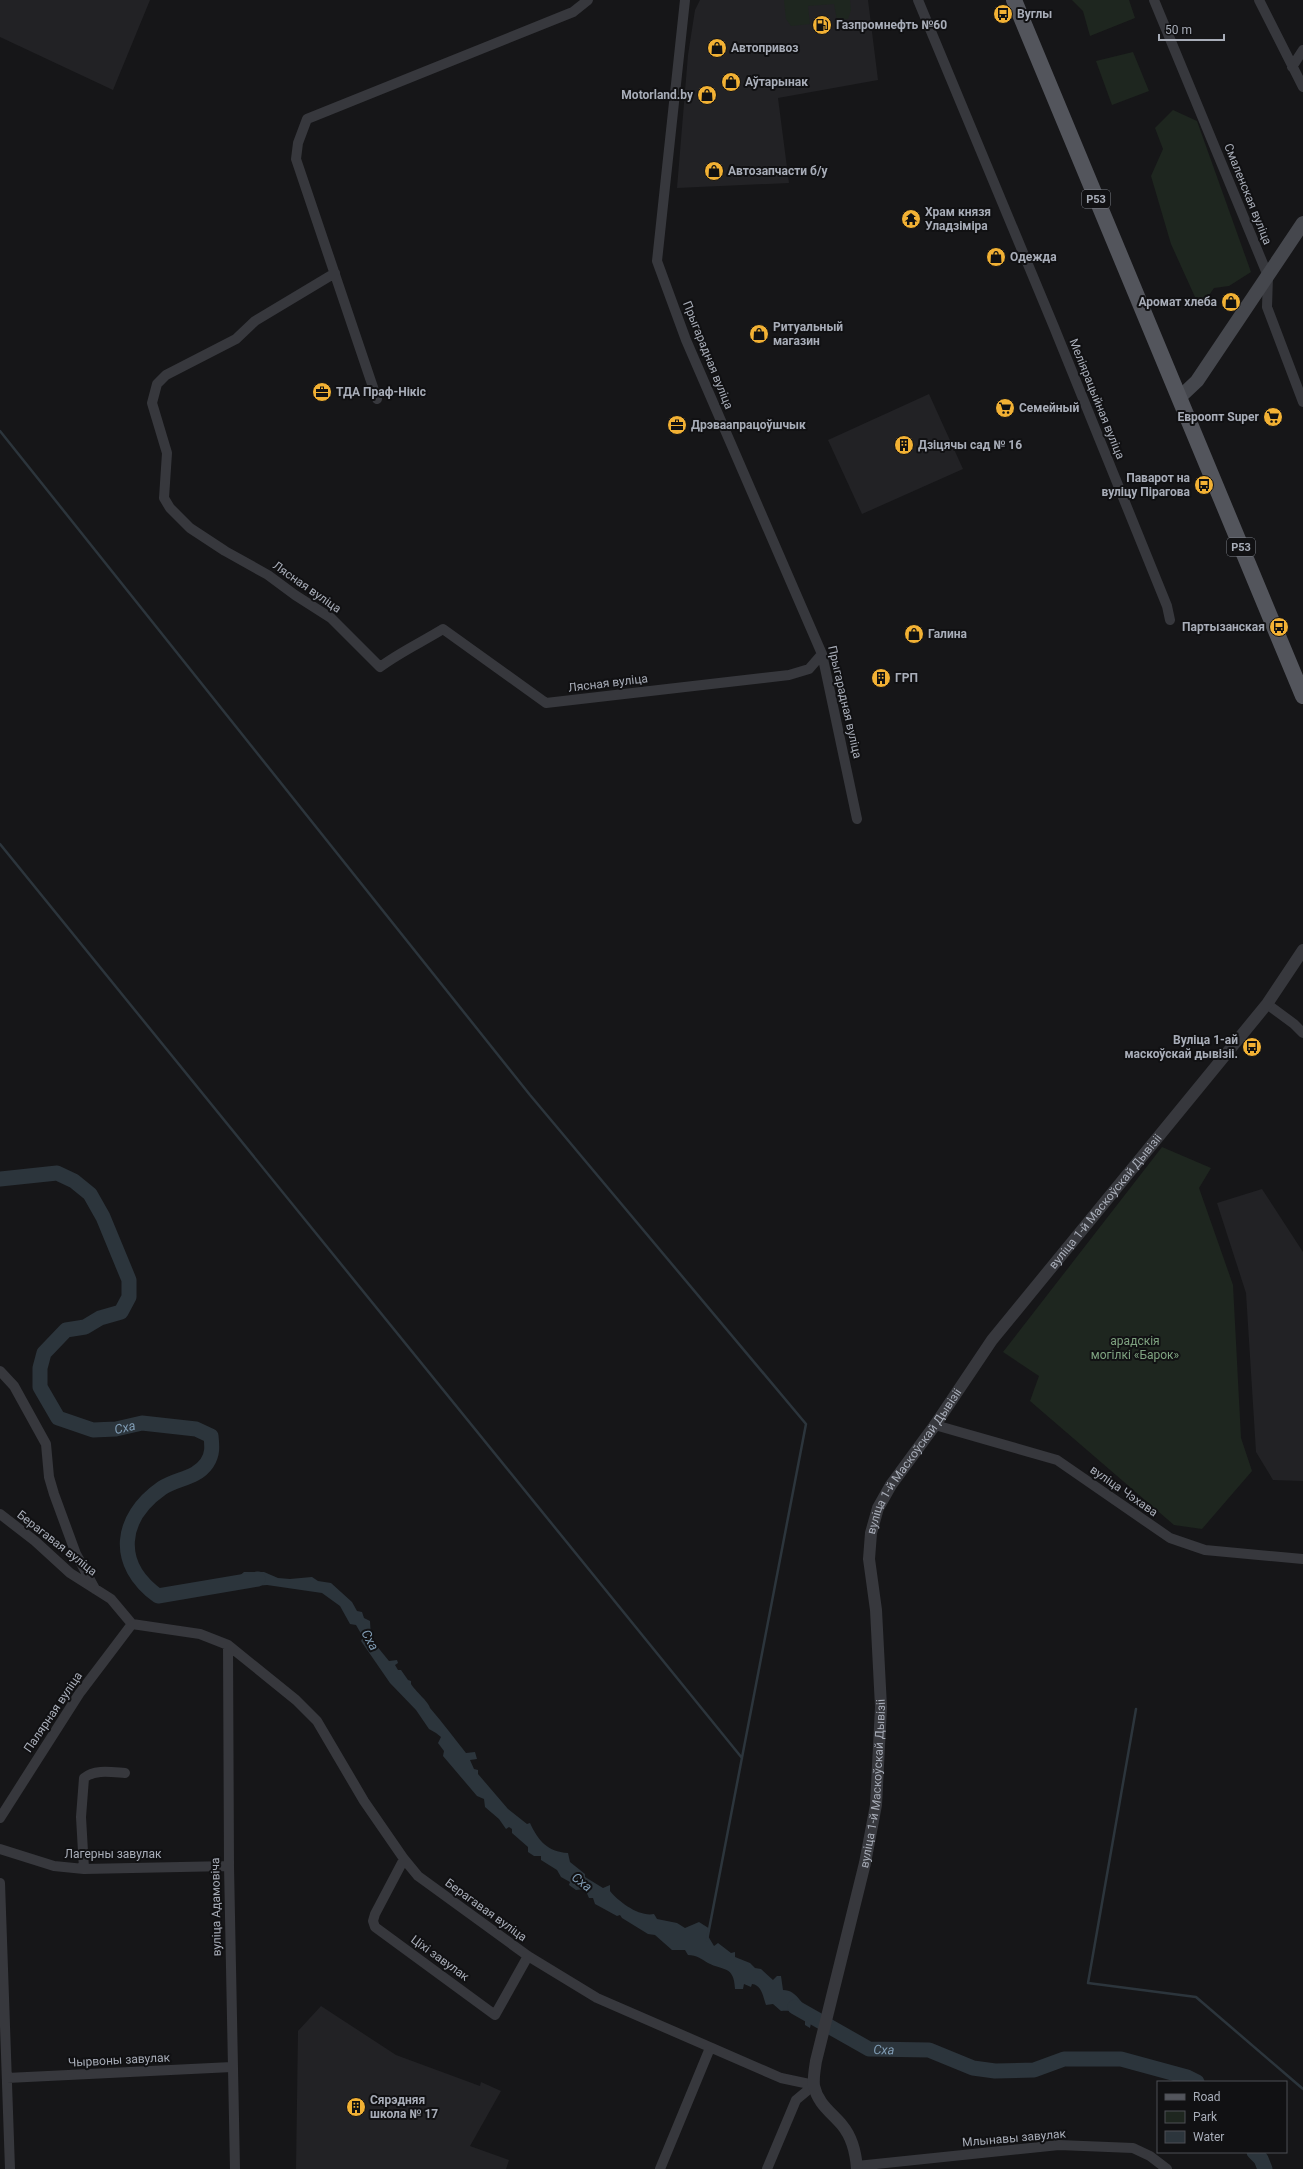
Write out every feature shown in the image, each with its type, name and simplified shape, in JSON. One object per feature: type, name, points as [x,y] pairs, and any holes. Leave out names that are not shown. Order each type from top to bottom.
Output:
[{"type":"main road","name":"Р53","points":[[1014,0],[1303,696]]},
{"type":"main road","points":[[1179,398],[1197,381],[1303,223]]},
{"type":"street","points":[[377,399],[296,159],[298,143],[308,119],[573,12],[588,0]]},
{"type":"street","name":"Прыгарадная вуліца","points":[[685,0],[657,260],[686,340],[822,654],[857,819]]},
{"type":"street","name":"Меліярацыйная вуліца","points":[[918,0],[1006,211],[1167,606],[1170,620]]},
{"type":"street","name":"Смаленская вуліца","points":[[1154,0],[1268,276],[1267,307],[1303,402]]},
{"type":"street","points":[[1259,0],[1303,88]]},
{"type":"street","points":[[1292,67],[1303,50]]},
{"type":"street","name":"Лясная вуліца","points":[[335,273],[255,321],[236,338],[166,375],[157,384],[152,403],[167,453],[164,498],[170,508],[190,528],[225,551],[268,575],[295,595],[331,618],[380,667],[402,651],[417,645],[443,629],[546,703],[789,676],[809,669],[822,654]]},
{"type":"street","name":"вуліца 1-й Маскоўскай Дывізіі","points":[[814,2085],[816,2061],[865,1864],[876,1805],[881,1707],[876,1610],[869,1558],[871,1534],[878,1508],[891,1485],[935,1425],[992,1340],[1267,1004],[1303,950]]},
{"type":"street","points":[[1267,1004],[1294,1024],[1303,1033]]},
{"type":"street","points":[[0,1371],[14,1386],[46,1444],[49,1477],[54,1494],[76,1554],[95,1588]]},
{"type":"street","name":"вуліца Чэхава","points":[[935,1425],[1057,1460],[1170,1538],[1205,1550],[1303,1559]]},
{"type":"street","name":"Берагавая вуліца","points":[[0,1514],[35,1541],[70,1573],[111,1599],[132,1624],[200,1634],[228,1646],[296,1700],[317,1721],[364,1801],[404,1859],[418,1876],[528,1956],[597,1998],[781,2078],[814,2085]]},
{"type":"street","name":"Палярная вуліца","points":[[0,1818],[79,1694],[132,1624]]},
{"type":"street","name":"вуліца Адамовіча","points":[[228,1646],[229,1866],[235,2169]]},
{"type":"street","points":[[84,1869],[81,1817],[84,1778],[89,1774],[106,1771],[125,1773]]},
{"type":"street","name":"Лагерны завулак","points":[[0,1849],[54,1866],[84,1869],[229,1866]]},
{"type":"street","name":"Ціхі завулак","points":[[404,1859],[375,1914],[373,1921],[375,1927],[495,2015],[528,1956]]},
{"type":"street","points":[[0,1883],[10,2169]]},
{"type":"street","points":[[660,2169],[710,2048]]},
{"type":"street","name":"Чырвоны завулак","points":[[8,2078],[232,2067]]},
{"type":"street","points":[[767,2169],[796,2100],[814,2085],[820,2101],[827,2112],[843,2126],[852,2142],[857,2168]]},
{"type":"street","name":"Млынавы завулак","points":[[857,2168],[1059,2145],[1133,2148],[1150,2156],[1167,2169]]},
{"type":"shaded area","points":[[0,0],[150,0],[113,90],[0,37]]},
{"type":"shaded area","name":"Аўтарынак","points":[[700,0],[868,0],[878,80],[778,98],[789,183],[677,188],[688,55],[695,10]]},
{"type":"shaded area","points":[[929,394],[963,469],[862,514],[828,440]]},
{"type":"shaded area","points":[[1262,1189],[1303,1252],[1303,1481],[1273,1480],[1256,1452],[1246,1293],[1217,1203]]},
{"type":"shaded area","points":[[321,2006],[396,2055],[480,2086],[481,2082],[501,2091],[470,2146],[509,2160],[506,2169],[296,2169],[298,2031]]},
{"type":"green space","points":[[784,0],[850,0],[851,10],[848,19],[837,20],[834,4],[808,6],[810,24],[791,26],[786,19]]},
{"type":"green space","points":[[1072,0],[1129,0],[1135,18],[1090,36],[1083,11]]},
{"type":"green space","points":[[1133,52],[1149,91],[1112,105],[1096,61]]},
{"type":"green space","points":[[1173,110],[1197,121],[1251,272],[1229,286],[1214,288],[1200,308],[1171,244],[1151,176],[1163,149],[1155,128]]},
{"type":"green space","name":"арадскія могілкі «Барок»","points":[[1162,1147],[1211,1168],[1199,1188],[1233,1285],[1241,1438],[1252,1471],[1202,1529],[1174,1525],[1030,1401],[1039,1376],[1003,1352]]},
{"type":"water","points":[[244,1572],[264,1572],[278,1578],[290,1579],[312,1577],[318,1581],[331,1583],[352,1602],[357,1611],[362,1612],[364,1618],[370,1621],[371,1639],[389,1661],[397,1660],[398,1663],[395,1665],[398,1670],[401,1670],[408,1680],[411,1681],[413,1687],[466,1753],[475,1752],[477,1759],[470,1760],[474,1769],[478,1770],[478,1774],[508,1809],[527,1824],[530,1823],[536,1835],[544,1844],[554,1850],[568,1853],[570,1862],[585,1874],[585,1877],[603,1888],[610,1885],[610,1891],[630,1908],[642,1913],[654,1914],[657,1919],[677,1923],[685,1928],[699,1922],[710,1929],[708,1936],[714,1946],[718,1943],[731,1953],[735,1952],[735,1957],[750,1963],[755,1968],[761,1969],[773,1980],[777,1976],[781,1976],[783,1990],[796,1996],[813,2014],[810,2028],[805,2025],[805,2017],[802,2015],[791,2011],[781,2011],[773,2004],[766,2005],[762,1992],[755,1985],[752,1984],[751,1987],[744,1984],[743,1989],[735,1989],[732,1976],[727,1970],[708,1963],[696,1956],[688,1955],[685,1950],[672,1950],[655,1935],[648,1934],[622,1918],[620,1915],[617,1916],[595,1904],[593,1898],[589,1898],[585,1889],[576,1890],[569,1885],[570,1882],[561,1877],[557,1870],[541,1860],[541,1856],[534,1856],[528,1852],[528,1847],[512,1833],[512,1829],[509,1827],[506,1829],[499,1819],[485,1807],[484,1799],[477,1796],[443,1756],[444,1751],[438,1743],[441,1737],[429,1729],[416,1710],[390,1683],[361,1641],[363,1637],[356,1625],[350,1624],[340,1606],[322,1593],[267,1585],[241,1587],[237,1578]]},
{"type":"waterway","points":[[0,431],[530,1095],[806,1424],[707,1940]]},
{"type":"waterway","points":[[0,844],[742,1758]]},
{"type":"waterway","name":"Сха","points":[[0,1179],[57,1173],[74,1181],[90,1194],[103,1217],[129,1280],[129,1297],[121,1312],[100,1318],[85,1327],[66,1330],[44,1353],[40,1368],[40,1387],[58,1418],[93,1430],[116,1429],[142,1423],[196,1429],[211,1436],[211,1453],[209,1460],[203,1468],[192,1475],[162,1488],[148,1500],[137,1513],[130,1527],[127,1541],[129,1556],[134,1570],[144,1583],[158,1596],[258,1579]]},
{"type":"waterway","points":[[1136,1709],[1088,1983],[1196,1997],[1303,2089]]},
{"type":"waterway","name":"Сха","points":[[795,2007],[869,2049],[929,2050],[973,2068],[995,2071],[1034,2070],[1064,2059],[1121,2059],[1187,2077],[1195,2081]]},
{"type":"waterway","name":"Сха","points":[[1255,2153],[1261,2159],[1265,2169]]},
{"type":"place","name":"Вуглы","points":[[1003,14]]},
{"type":"place","name":"Газпромнефть №60","points":[[822,25]]},
{"type":"place","name":"Автопривоз","points":[[717,48]]},
{"type":"place","name":"Аўтарынак","points":[[731,82]]},
{"type":"place","name":"Motorland.by","points":[[707,95]]},
{"type":"place","name":"Автозапчасти б/у","points":[[714,171]]},
{"type":"place","name":"Храм князя Уладзіміра","points":[[911,219]]},
{"type":"place","name":"Одежда","points":[[996,257]]},
{"type":"place","name":"Аромат хлеба","points":[[1231,302]]},
{"type":"place","name":"Ритуальный магазин","points":[[759,334]]},
{"type":"place","name":"ТДА Праф-Нікіс","points":[[322,392]]},
{"type":"place","name":"Семейный","points":[[1005,408]]},
{"type":"place","name":"Евроопт Super","points":[[1273,417]]},
{"type":"place","name":"Дрэваапрацоўшчык","points":[[677,425]]},
{"type":"place","name":"Дзіцячы сад № 16","points":[[904,445]]},
{"type":"place","name":"Паварот на вуліцу Пірагова","points":[[1204,485]]},
{"type":"place","name":"Партызанская","points":[[1279,627]]},
{"type":"place","name":"Галина","points":[[914,634]]},
{"type":"place","name":"ГРП","points":[[881,678]]},
{"type":"place","name":"Вуліца 1-ай маскоўскай дывізіі.","points":[[1252,1047]]},
{"type":"place","name":"Сярэдняя школа № 17","points":[[356,2107]]}]
